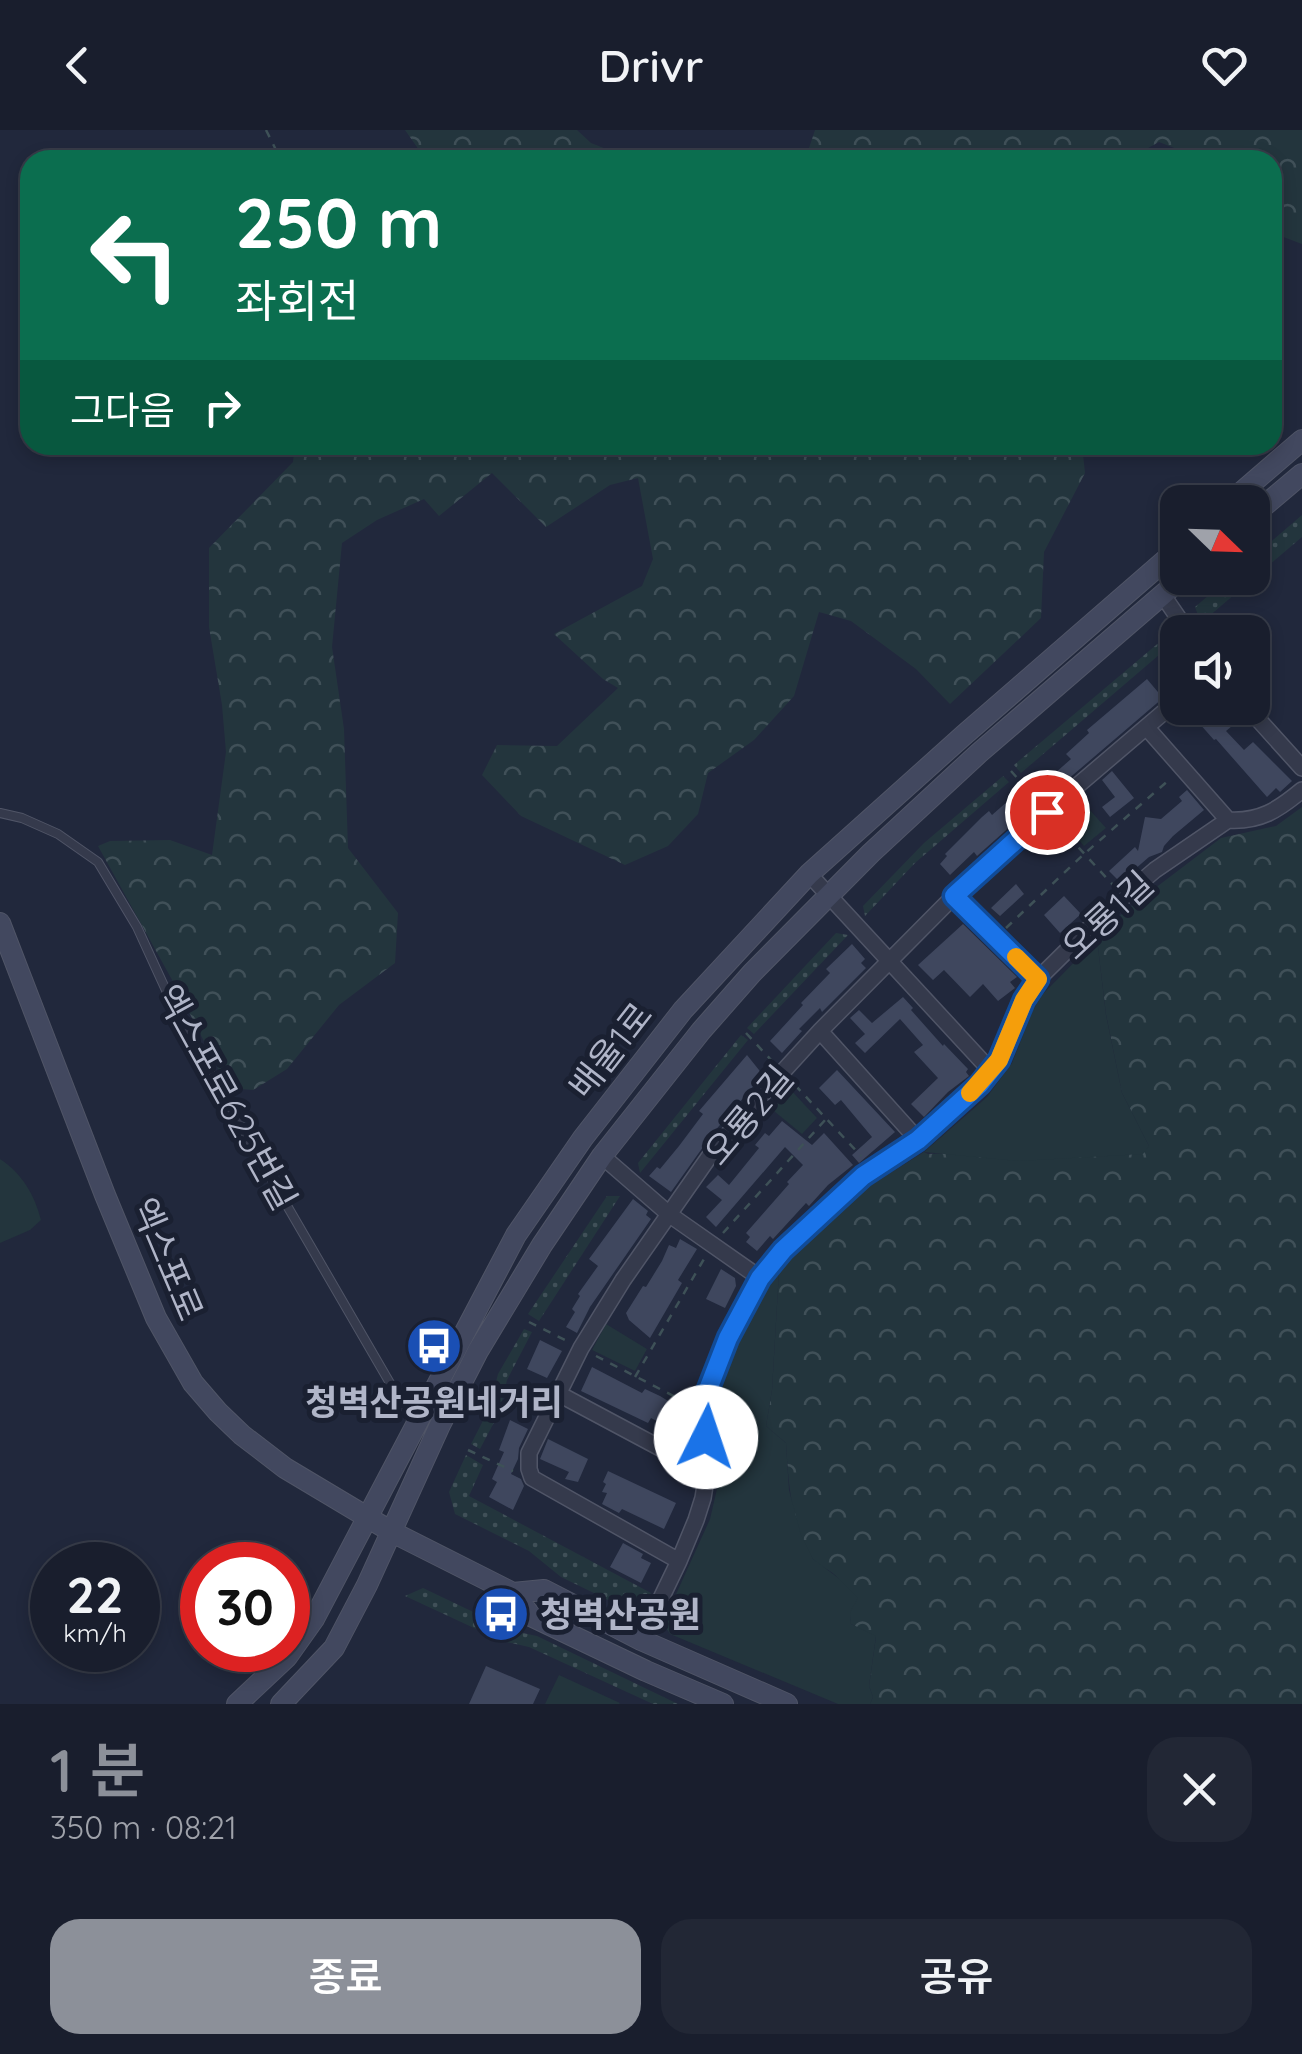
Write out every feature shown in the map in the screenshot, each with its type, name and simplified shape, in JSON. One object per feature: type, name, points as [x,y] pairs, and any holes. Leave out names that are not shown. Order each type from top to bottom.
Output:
[{"type":"main road","points":[[1250,485],[1302,440]]},
{"type":"main road","points":[[1270,501],[1302,474]]},
{"type":"main road","name":"배울1로","points":[[237,1704],[287,1657],[314,1618],[516,1236],[583,1138],[683,1010],[809,874],[1160,565]]},
{"type":"main road","name":"배울1로","points":[[281,1704],[334,1648],[478,1351],[542,1245],[602,1156],[701,1031],[828,896],[979,752],[1161,595]]},
{"type":"main road","name":"엑스포로","points":[[0,923],[104,1195],[156,1318],[192,1383],[242,1435],[285,1468],[392,1532],[512,1592]]},
{"type":"main road","points":[[512,1592],[544,1590],[641,1640],[787,1704]]},
{"type":"main road","points":[[512,1592],[531,1616],[723,1704]]},
{"type":"street","name":"오룡2길","points":[[530,1469],[530,1453],[581,1348],[623,1280],[710,1157],[820,1031],[954,896],[1160,716]]},
{"type":"street","points":[[1263,725],[1302,768]]},
{"type":"street","points":[[1147,728],[1228,820]]},
{"type":"street","name":"오룡1길","points":[[641,1640],[696,1520],[708,1474],[707,1392],[743,1307],[760,1278],[783,1250],[863,1176],[918,1140],[991,1071],[1038,979],[1124,896],[1154,870],[1228,820],[1242,821],[1276,812],[1302,790]]},
{"type":"street","points":[[809,874],[991,1071]]},
{"type":"street","points":[[954,896],[1038,979]]},
{"type":"street","points":[[820,1031],[918,1140]]},
{"type":"street","points":[[602,1156],[670,1215],[760,1278]]},
{"type":"street","points":[[560,1394],[708,1474]]},
{"type":"street","points":[[530,1469],[532,1478],[679,1561]]},
{"type":"lane","name":"엑스포로625번길","points":[[0,813],[58,834],[98,862],[137,927],[181,1023],[415,1424]]},
{"type":"path","points":[[997,937],[1183,768]]},
{"type":"path","points":[[1012,771],[1083,855],[1124,896]]},
{"type":"path","points":[[746,1033],[874,1169]]},
{"type":"path","points":[[635,1377],[713,1245],[826,1119]]},
{"type":"path","points":[[529,1322],[706,1413]]},
{"type":"path","points":[[468,1450],[510,1471],[530,1469]]},
{"type":"green space","points":[[405,130],[577,130],[591,143],[609,150],[419,150]]},
{"type":"green space","points":[[815,130],[1302,130],[1302,244],[1282,236],[1282,150],[1179,150],[1159,142],[1144,150],[808,150]]},
{"type":"green space","points":[[294,455],[1083,455],[1085,473],[1044,552],[1041,618],[950,704],[916,669],[851,621],[819,612],[794,696],[754,740],[708,773],[698,814],[668,846],[625,865],[521,816],[482,775],[497,745],[557,746],[618,688],[554,634],[642,586],[653,559],[638,478],[610,485],[546,527],[492,473],[439,516],[424,499],[377,520],[342,543],[332,647],[344,729],[348,848],[398,913],[395,963],[339,1005],[287,1069],[253,1090],[228,1088],[98,846],[110,841],[170,840],[212,855],[226,752],[209,627],[209,548],[293,462]]},
{"type":"green space","points":[[1302,515],[1302,537],[1270,564],[1270,542]]},
{"type":"green space","points":[[1209,595],[1234,595],[1210,615],[1198,615],[1195,607]]},
{"type":"green space","points":[[1160,642],[1160,654],[1021,773],[1014,765]]},
{"type":"green space","points":[[1003,776],[1009,782],[915,863],[865,916],[863,906],[924,843]]},
{"type":"green space","points":[[1079,798],[1106,828],[1084,846],[1058,815]]},
{"type":"green space","points":[[1302,807],[1302,1704],[870,1704],[876,1637],[851,1624],[838,1578],[816,1562],[806,1547],[792,1503],[786,1443],[766,1426],[779,1271],[862,1191],[924,1152],[1149,1146],[1122,1093],[1106,1014],[1097,939],[1125,911],[1221,838],[1276,826]]},
{"type":"green space","points":[[836,933],[848,935],[754,1034],[747,1028]]},
{"type":"green space","points":[[1097,939],[1106,1015],[1122,1093],[1149,1146],[1143,1154],[1019,1161],[924,1152],[987,1097],[1012,1063],[1041,996]]},
{"type":"green space","points":[[741,1035],[748,1040],[640,1173],[638,1163]]},
{"type":"green space","points":[[788,1087],[817,1118],[802,1134],[769,1107]]},
{"type":"green space","points":[[0,1159],[27,1186],[41,1220],[30,1230],[0,1243]]},
{"type":"green space","points":[[607,1196],[620,1196],[539,1321],[528,1314]]},
{"type":"green space","points":[[779,1271],[766,1426],[786,1443],[789,1490],[801,1535],[813,1559],[858,1598],[850,1612],[851,1624],[876,1636],[870,1704],[838,1704],[670,1634],[663,1623],[710,1519],[720,1476],[718,1387],[759,1301]]},
{"type":"green space","points":[[606,1324],[647,1349],[635,1371],[592,1350]]},
{"type":"green space","points":[[524,1329],[532,1332],[507,1380],[499,1413],[480,1449],[471,1444],[489,1409],[498,1374]]},
{"type":"green space","points":[[466,1455],[483,1465],[469,1496],[651,1593],[643,1609],[635,1613],[561,1577],[529,1551],[455,1514],[449,1492]]},
{"type":"green space","points":[[423,1588],[513,1631],[537,1636],[678,1704],[653,1704],[405,1596]]},
{"type":"green space","points":[[559,1675],[620,1703],[545,1704]]},
{"type":"building","points":[[1147,679],[1160,694],[1160,701],[1046,798],[1038,788],[1071,759],[1066,754],[1089,733],[1087,730]]},
{"type":"building","points":[[1201,725],[1233,725],[1226,731],[1244,750],[1253,742],[1292,781],[1267,797]]},
{"type":"building","points":[[1112,771],[1134,798],[1110,817],[1102,807],[1115,797],[1102,780]]},
{"type":"building","points":[[1187,790],[1204,810],[1173,836],[1162,852],[1149,857],[1120,882],[1109,871],[1135,847],[1138,851],[1145,817],[1161,819],[1182,801],[1179,797]]},
{"type":"building","points":[[1017,793],[1031,808],[950,875],[940,864],[945,854],[989,811],[992,815]]},
{"type":"building","points":[[1016,884],[1024,894],[1000,916],[991,908]]},
{"type":"building","points":[[1064,896],[1081,914],[1060,933],[1044,915]]},
{"type":"building","points":[[963,924],[1017,977],[1010,982],[1015,988],[998,1001],[983,984],[970,997],[944,970],[933,980],[918,965]]},
{"type":"building","points":[[852,944],[865,959],[861,963],[866,968],[799,1029],[802,1031],[782,1053],[770,1041],[830,973],[826,969]]},
{"type":"building","points":[[903,997],[943,1046],[968,1069],[969,1076],[924,1117],[911,1104],[938,1078],[914,1052],[923,1045],[900,1019],[865,1053],[855,1043],[865,1034],[850,1018],[859,1010],[872,1023]]},
{"type":"building","points":[[747,1055],[763,1075],[713,1133],[671,1192],[649,1176],[679,1146],[703,1114],[699,1111]]},
{"type":"building","points":[[837,1070],[895,1132],[859,1163],[852,1155],[872,1137],[841,1100],[835,1105],[819,1088]]},
{"type":"building","points":[[782,1121],[812,1145],[824,1133],[853,1165],[809,1206],[806,1203],[757,1251],[746,1242],[750,1237],[746,1233],[803,1165],[785,1147],[716,1227],[706,1217],[722,1200],[706,1187],[718,1175],[729,1185],[759,1148],[755,1145]]},
{"type":"building","points":[[633,1199],[648,1211],[646,1215],[651,1219],[590,1307],[577,1333],[566,1327],[575,1312],[572,1309],[578,1294],[598,1266],[589,1259]]},
{"type":"building","points":[[680,1239],[697,1249],[650,1338],[626,1313],[646,1287],[669,1245],[676,1248]]},
{"type":"building","points":[[721,1269],[735,1278],[736,1286],[725,1308],[706,1299]]},
{"type":"building","points":[[540,1340],[562,1351],[547,1378],[527,1369]]},
{"type":"building","points":[[592,1367],[642,1393],[645,1389],[660,1396],[691,1415],[680,1443],[668,1437],[672,1429],[651,1418],[648,1423],[581,1391]]},
{"type":"building","points":[[510,1420],[528,1429],[511,1474],[521,1479],[524,1486],[513,1510],[489,1497],[497,1482],[492,1479],[504,1452],[499,1450]]},
{"type":"building","points":[[548,1439],[588,1459],[578,1482],[565,1479],[569,1472],[540,1459]]},
{"type":"building","points":[[608,1471],[676,1503],[664,1529],[602,1504]]},
{"type":"building","points":[[623,1543],[651,1563],[641,1583],[610,1567]]},
{"type":"building","points":[[486,1666],[540,1689],[533,1704],[469,1704]]},
{"type":"slow traffic","points":[[970,1093],[999,1060],[1024,1000],[1038,979],[1016,957]]},
{"type":"place","name":"청벽산공원네거리","points":[[434,1346]]},
{"type":"place","name":"청벽산공원","points":[[501,1614]]},
{"type":"route","points":[[706,1437],[707,1392],[716,1367],[743,1307],[773,1261],[863,1176],[918,1140],[960,1103],[999,1060],[1024,1000],[1038,979],[954,896],[1047,812]]}]
